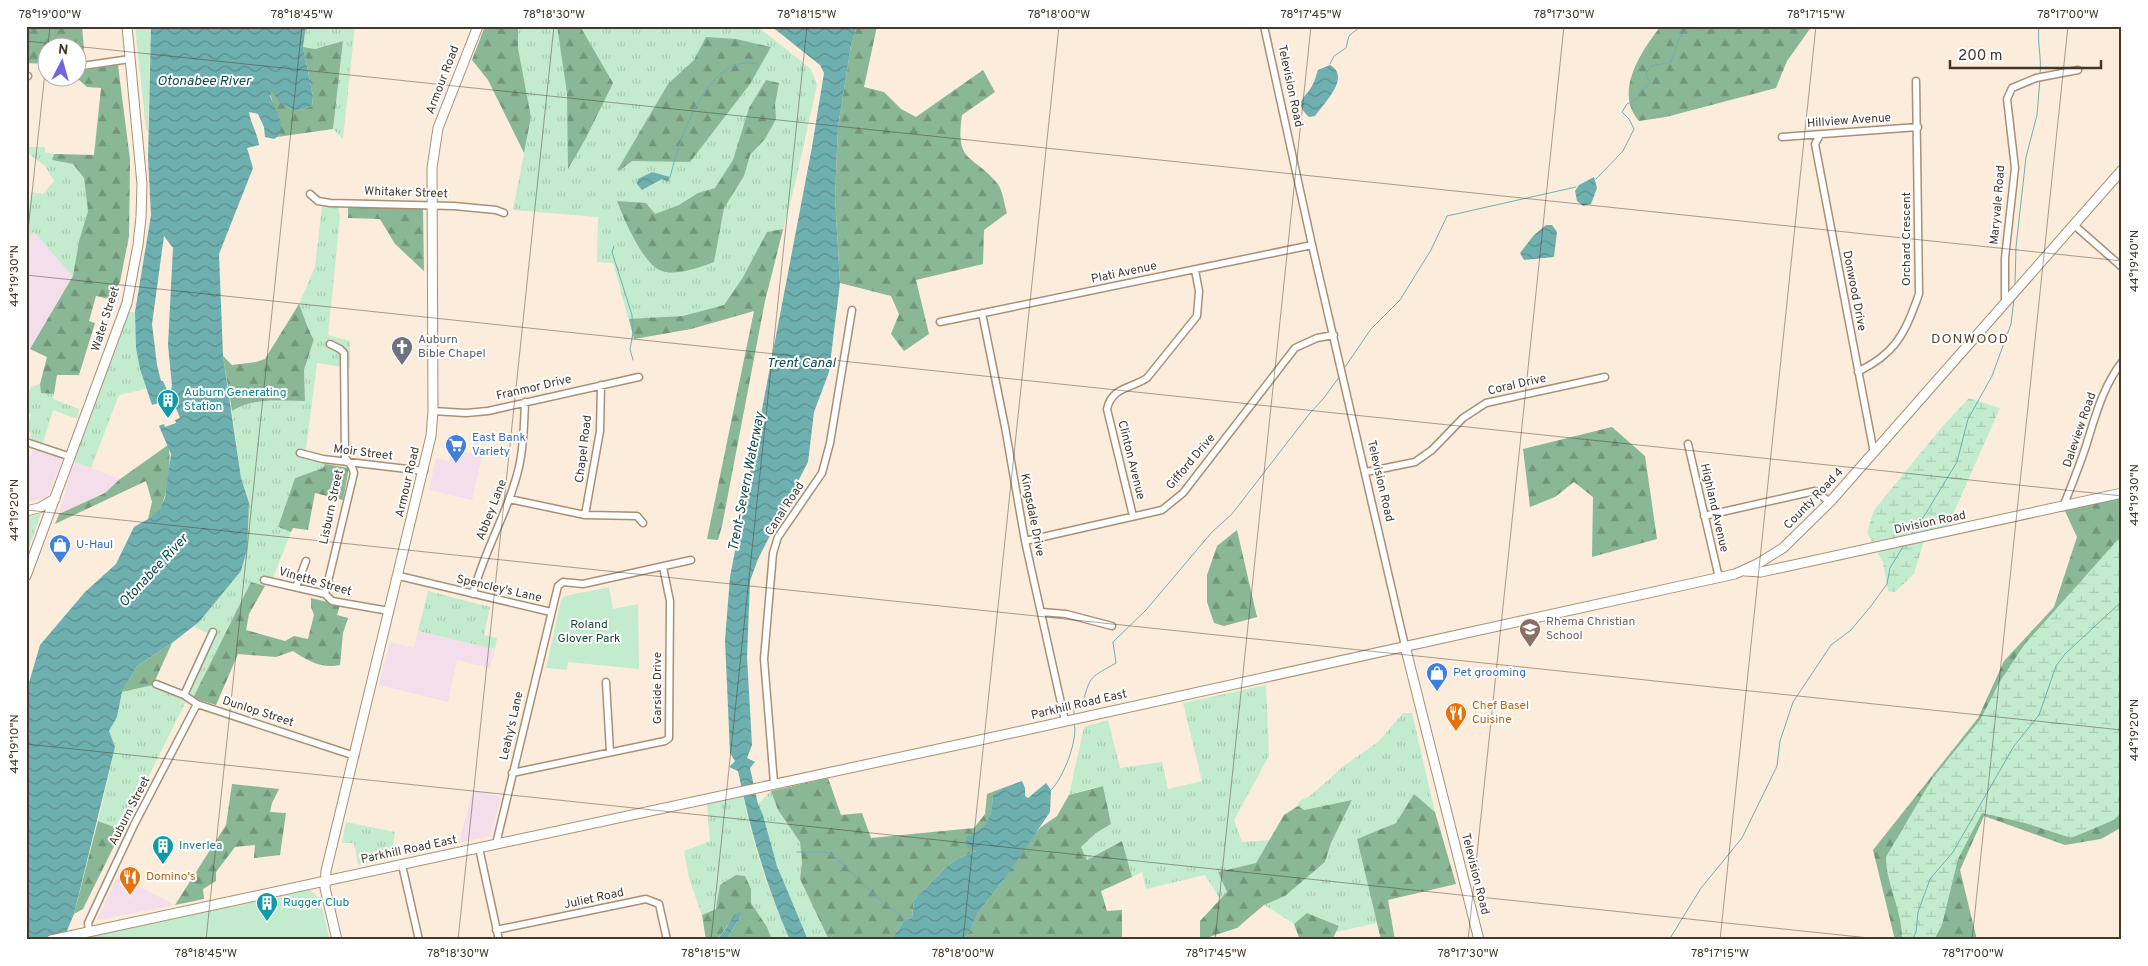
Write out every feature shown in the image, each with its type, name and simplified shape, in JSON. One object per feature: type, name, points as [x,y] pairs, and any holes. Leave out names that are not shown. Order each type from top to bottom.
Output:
[{"type":"main road","name":"Water Street","points":[[26,576],[127,303],[138,244],[142,184],[127,26]]},
{"type":"main road","name":"Armour Road","points":[[337,940],[325,888],[325,880],[424,472],[434,411],[432,168],[438,128],[478,26]]},
{"type":"main road","name":"County Road 4","points":[[1405,646],[1719,578],[1759,563],[1783,548],[1830,502],[1874,453],[2122,170]]},
{"type":"main road","name":"Division Road","points":[[1742,570],[1761,572],[2122,493]]},
{"type":"main road","points":[[26,512],[39,508],[55,499]]},
{"type":"main road","points":[[39,508],[46,521]]},
{"type":"main road","name":"Parkhill Road East","points":[[51,940],[89,930],[402,865],[1405,646]]},
{"type":"main road","name":"Television Road","points":[[1405,646],[1479,940]]},
{"type":"street","name":"Television Road","points":[[1264,26],[1312,245],[1405,646]]},
{"type":"street","points":[[88,65],[130,59]]},
{"type":"street","name":"Maryvale Road","points":[[2005,303],[2005,258],[2015,168],[2007,99],[2012,88],[2036,78],[2078,70]]},
{"type":"street","name":"Orchard Crescent","points":[[1858,372],[1884,355],[1898,340],[1910,318],[1919,294],[1916,81]]},
{"type":"street","name":"Hillview Avenue","points":[[1782,137],[1918,127]]},
{"type":"street","name":"Donwood Drive","points":[[1820,135],[1815,144],[1874,453]]},
{"type":"street","name":"Whitaker Street","points":[[310,194],[318,201],[496,210],[504,213]]},
{"type":"street","points":[[2074,225],[2122,267]]},
{"type":"street","name":"Plati Avenue","points":[[940,322],[1312,245]]},
{"type":"street","name":"Clinton Avenue","points":[[1133,516],[1107,409],[1109,398],[1117,391],[1136,385],[1147,378],[1197,316],[1199,291],[1195,270]]},
{"type":"street","name":"Canal Road","points":[[774,784],[764,660],[773,553],[778,537],[822,473],[830,443],[852,310]]},
{"type":"street","name":"Kingsdale Drive","points":[[982,313],[1025,541],[1065,721]]},
{"type":"street","name":"Gifford Drive","points":[[1025,541],[1162,510],[1183,494],[1296,348],[1316,338],[1334,334]]},
{"type":"street","name":"Lisburn Street","points":[[325,594],[354,474],[345,457],[344,449],[344,354],[340,349],[330,344]]},
{"type":"street","name":"Daleview Road","points":[[2063,507],[2077,475],[2108,383],[2122,362]]},
{"type":"street","name":"Franmor Drive","points":[[434,411],[488,411],[601,384],[639,377]]},
{"type":"street","name":"Coral Drive","points":[[1366,472],[1414,462],[1432,450],[1463,418],[1486,403],[1605,377]]},
{"type":"street","name":"Chapel Road","points":[[585,515],[600,431],[601,384]]},
{"type":"street","name":"Abbey Lane","points":[[473,594],[479,570],[495,536],[519,468],[524,437],[525,402]]},
{"type":"street","points":[[26,442],[71,457]]},
{"type":"street","name":"Highland Avenue","points":[[1688,444],[1719,578]]},
{"type":"street","name":"Moir Street","points":[[300,453],[309,457],[424,472]]},
{"type":"street","points":[[1704,516],[1815,491],[1830,502]]},
{"type":"street","points":[[509,498],[585,515],[637,516],[643,523]]},
{"type":"street","name":"Spencley's Lane","points":[[399,576],[551,612],[556,589],[563,582],[583,584],[691,560]]},
{"type":"street","points":[[296,587],[306,561]]},
{"type":"street","name":"Garside Drive","points":[[512,773],[665,741],[669,738],[670,601],[663,566]]},
{"type":"street","name":"Vinette Street","points":[[264,580],[325,594],[332,600],[389,611]]},
{"type":"street","name":"Leahy's Lane","points":[[496,844],[551,612]]},
{"type":"street","points":[[1041,612],[1066,614],[1112,626]]},
{"type":"street","points":[[184,695],[213,632]]},
{"type":"street","points":[[606,682],[610,752]]},
{"type":"street","name":"Dunlop Street","points":[[156,684],[184,695],[197,704],[355,756]]},
{"type":"street","name":"Auburn Street","points":[[89,930],[88,923],[134,825],[197,704]]},
{"type":"street","points":[[478,848],[498,940]]},
{"type":"street","points":[[402,865],[420,940]]},
{"type":"street","name":"Juliet Road","points":[[496,930],[646,899],[659,904],[667,940]]},
{"type":"shaded area","points":[[34,232],[73,277],[30,349],[26,347],[26,240]]},
{"type":"shaded area","points":[[33,449],[63,459],[47,497],[26,503],[26,466]]},
{"type":"shaded area","points":[[452,449],[482,456],[472,500],[429,490],[436,458],[449,461]]},
{"type":"shaded area","points":[[74,462],[120,479],[105,493],[59,514]]},
{"type":"shaded area","points":[[418,631],[495,649],[490,668],[457,660],[448,702],[379,685],[390,642],[414,648]]},
{"type":"shaded area","points":[[473,790],[501,797],[490,836],[459,843]]},
{"type":"shaded area","points":[[118,876],[175,905],[97,920]]},
{"type":"green space","points":[[26,26],[82,26],[83,38],[38,38],[38,64],[26,63]]},
{"type":"green space","points":[[135,26],[151,26],[148,131],[146,129]]},
{"type":"green space","points":[[306,26],[355,26],[343,139],[333,129],[343,41],[315,49],[303,47]]},
{"type":"green space","points":[[485,26],[518,26],[518,48],[531,117],[524,153],[488,80],[472,60]]},
{"type":"green space","points":[[518,26],[757,26],[811,69],[817,85],[796,180],[765,301],[691,329],[634,339],[613,263],[597,262],[598,217],[513,210],[531,117],[518,48]]},
{"type":"green space","points":[[557,26],[580,26],[613,83],[586,138],[568,169],[567,93]]},
{"type":"green space","points":[[857,26],[877,26],[864,87],[884,92],[901,109],[916,117],[983,70],[995,92],[962,115],[961,142],[963,150],[968,156],[988,173],[999,186],[1007,213],[984,230],[983,264],[916,280],[929,334],[904,351],[891,334],[899,314],[891,296],[840,283],[835,197],[838,127],[851,46]]},
{"type":"green space","points":[[1661,26],[1812,26],[1787,61],[1776,88],[1666,117],[1639,121],[1632,110],[1629,97],[1633,72],[1646,47]]},
{"type":"green space","points":[[706,37],[736,39],[771,47],[750,84],[690,162],[632,161],[619,171],[618,169],[668,84],[694,60]]},
{"type":"green space","points":[[343,41],[333,129],[277,137],[280,135],[270,92],[272,90],[297,111],[312,106],[313,96],[303,47],[315,49]]},
{"type":"green space","points":[[118,65],[130,160],[129,236],[120,282],[109,299],[96,296],[89,321],[95,323],[79,375],[57,375],[54,394],[41,393],[40,384],[47,357],[30,349],[73,276],[79,241],[88,211],[84,178],[73,164],[52,160],[54,154],[94,155],[101,88],[88,87],[88,70]]},
{"type":"green space","points":[[766,80],[779,83],[775,104],[776,119],[765,139],[750,155],[744,176],[724,208],[714,262],[681,272],[662,271],[655,267],[641,251],[617,201],[646,203],[655,214],[679,205],[698,193],[715,188],[733,160],[749,108]]},
{"type":"green space","points":[[29,147],[45,147],[45,152],[54,154],[52,160],[73,164],[84,178],[88,211],[79,241],[73,277],[34,232],[29,237],[26,235],[31,192],[43,194],[54,181],[45,166],[29,154]]},
{"type":"green space","points":[[338,206],[340,217],[328,335],[350,341],[350,368],[317,363],[305,457],[327,461],[323,468],[295,478],[278,527],[291,532],[273,578],[265,586],[251,582],[193,698],[187,694],[210,634],[194,627],[241,571],[249,503],[241,478],[232,411],[258,402],[277,400],[305,401],[304,370],[314,339],[308,329],[299,304],[315,267],[322,207]]},
{"type":"green space","points":[[348,206],[423,209],[424,271],[395,244],[380,219],[348,218]]},
{"type":"green space","points":[[783,229],[765,301],[722,526],[718,540],[707,539],[754,311],[691,329],[634,339],[629,319],[683,316],[724,305],[742,279],[767,232]]},
{"type":"green space","points":[[299,304],[314,339],[304,370],[305,401],[277,400],[258,402],[232,411],[223,356],[232,365],[265,359]]},
{"type":"green space","points":[[129,312],[135,312],[136,348],[146,389],[119,395],[91,468],[74,462]]},
{"type":"green space","points":[[40,384],[41,393],[54,394],[53,399],[79,409],[77,419],[53,410],[43,443],[30,438],[31,433],[27,430],[31,414],[26,413],[26,397],[31,387]]},
{"type":"green space","points":[[1969,398],[2000,408],[1945,532],[1925,537],[1914,574],[1895,592],[1888,591],[1883,563],[1867,532],[1874,510],[1942,427]]},
{"type":"green space","points":[[1612,427],[1645,456],[1657,539],[1592,557],[1593,497],[1574,482],[1555,497],[1530,507],[1523,449]]},
{"type":"green space","points":[[168,445],[169,467],[163,503],[148,519],[152,502],[146,481],[55,524],[59,514],[105,493],[120,479]]},
{"type":"green space","points":[[325,464],[349,468],[343,500],[315,493],[308,530],[293,528],[291,532],[278,527],[295,478],[323,468]]},
{"type":"green space","points":[[2122,494],[2122,827],[2101,839],[2065,845],[1984,816],[1960,870],[1977,940],[1895,940],[1873,850],[1978,718],[2004,661],[2054,607],[2077,537],[2063,507]]},
{"type":"green space","points":[[41,514],[26,555],[26,517]]},
{"type":"green space","points":[[1237,530],[1257,617],[1224,626],[1214,623],[1207,602],[1207,575],[1217,546]]},
{"type":"green space","points":[[2122,535],[2122,812],[2114,820],[2071,838],[2025,823],[1982,813],[1958,859],[1942,925],[1934,940],[1902,940],[1902,929],[1889,878],[1886,857],[1932,779],[1980,720],[1999,683],[2024,645]]},
{"type":"green space","points":[[251,582],[265,586],[249,614],[246,630],[285,641],[294,636],[308,639],[314,615],[311,607],[311,598],[340,605],[337,615],[348,618],[343,633],[340,665],[321,665],[293,651],[276,657],[238,654],[216,705],[193,698]]},
{"type":"green space","name":"Roland Glover Park","points":[[609,587],[613,609],[638,604],[639,669],[568,662],[567,670],[546,668],[561,600],[565,596]]},
{"type":"green space","points":[[428,591],[490,607],[484,635],[497,638],[495,649],[418,631]]},
{"type":"green space","points":[[172,643],[153,685],[122,692],[137,666]]},
{"type":"green space","points":[[153,685],[182,695],[187,699],[122,830],[98,821],[115,747],[109,731],[117,717],[122,692]]},
{"type":"green space","points":[[1266,685],[1269,756],[1234,820],[1242,842],[1270,840],[1256,863],[1219,872],[1228,892],[1220,899],[1205,875],[1146,889],[1142,872],[1132,877],[1122,841],[1087,860],[1081,847],[1096,833],[1111,824],[1103,786],[1069,795],[1084,727],[1108,720],[1120,768],[1162,762],[1168,789],[1202,781],[1183,703]]},
{"type":"green space","points":[[1403,713],[1412,713],[1435,812],[1414,794],[1396,823],[1357,839],[1377,923],[1336,932],[1339,926],[1308,913],[1294,924],[1264,905],[1285,896],[1325,862],[1331,843],[1352,800],[1303,810],[1298,806],[1298,802],[1311,795],[1345,765],[1378,742]]},
{"type":"green space","points":[[828,778],[841,815],[862,813],[871,838],[974,828],[985,814],[987,794],[1003,788],[993,796],[988,821],[984,826],[967,837],[976,851],[957,859],[946,867],[914,900],[912,918],[905,919],[891,940],[829,940],[800,879],[802,862],[800,842],[778,810],[771,791]]},
{"type":"green space","points":[[232,784],[279,789],[270,812],[286,813],[280,855],[254,858],[255,845],[235,847],[216,872],[216,881],[203,889],[204,899],[175,905],[226,825]]},
{"type":"green space","points":[[1103,786],[1111,824],[1096,833],[1081,847],[1087,860],[1122,841],[1132,877],[1101,891],[1107,911],[1122,910],[1122,940],[963,940],[971,929],[978,913],[1003,881],[1029,840],[1041,827],[1057,816],[1069,795]]},
{"type":"green space","points":[[771,791],[778,810],[800,842],[802,862],[800,879],[829,940],[808,940],[785,885],[758,804]]},
{"type":"green space","points":[[1414,794],[1435,812],[1456,884],[1388,900],[1395,940],[1381,940],[1357,839],[1396,823]]},
{"type":"green space","points":[[743,796],[762,869],[790,940],[772,940],[767,927],[751,903],[751,889],[702,915],[689,879],[684,851],[710,841],[707,804]]},
{"type":"green space","points":[[1352,800],[1331,843],[1325,862],[1285,896],[1264,905],[1237,928],[1200,940],[1200,921],[1227,892],[1218,872],[1256,863],[1284,815],[1298,806],[1304,810]]},
{"type":"green space","points":[[98,821],[122,830],[83,909],[74,914]]},
{"type":"green space","points":[[346,822],[395,832],[391,858],[358,865],[354,843],[342,843]]},
{"type":"green space","points":[[736,875],[745,876],[751,889],[751,903],[767,927],[772,940],[726,940],[742,914],[727,926],[717,940],[706,940],[702,915],[716,909],[720,885]]},
{"type":"green space","points":[[310,890],[320,899],[330,940],[75,940]]},
{"type":"green space","points":[[1307,913],[1339,926],[1332,940],[1300,940],[1294,924]]},
{"type":"water","name":"Otonabee River","points":[[151,26],[306,26],[303,47],[313,96],[312,106],[297,111],[279,102],[272,91],[270,96],[281,122],[280,135],[274,139],[265,137],[264,127],[258,114],[249,112],[259,145],[247,148],[253,168],[219,254],[223,356],[241,478],[249,503],[247,549],[241,571],[199,622],[137,666],[122,692],[117,717],[109,731],[115,747],[74,914],[63,940],[26,940],[26,693],[40,645],[85,592],[116,564],[134,527],[148,519],[160,508],[165,498],[171,454],[159,426],[164,424],[165,427],[176,423],[175,420],[180,418],[170,393],[172,386],[168,345],[173,248],[164,236],[152,324],[161,381],[163,381],[171,399],[152,405],[140,369],[136,348],[135,312],[151,215],[148,159]]},
{"type":"water","name":"Trent Canal","points":[[771,26],[857,26],[851,46],[838,127],[835,197],[840,283],[829,372],[814,412],[808,462],[758,559],[750,581],[747,657],[752,745],[747,758],[755,762],[750,768],[758,804],[763,815],[777,866],[808,940],[790,940],[773,899],[759,857],[738,771],[729,767],[735,761],[730,753],[725,640],[730,577],[812,147],[824,73],[820,65]]},
{"type":"water","points":[[1330,65],[1336,70],[1338,76],[1337,83],[1330,97],[1315,116],[1309,117],[1304,112],[1301,104],[1302,101],[1313,84],[1318,70]]},
{"type":"water","points":[[652,172],[670,177],[668,182],[662,179],[642,190],[637,184],[638,179]]},
{"type":"water","points":[[1594,177],[1597,188],[1591,204],[1583,206],[1577,201],[1575,191],[1579,185]]},
{"type":"water","points":[[1546,225],[1552,225],[1557,232],[1554,257],[1524,260],[1520,253],[1534,235]]},
{"type":"water","points":[[1022,781],[1025,788],[1025,796],[1028,798],[1046,783],[1051,790],[1050,812],[1003,881],[978,913],[971,929],[963,940],[891,940],[905,919],[912,918],[914,900],[946,867],[957,859],[976,851],[966,847],[966,837],[980,829],[987,821],[990,816],[993,795],[1003,788]]},
{"type":"water","points":[[738,912],[742,914],[726,940],[717,940]]},
{"type":"waterway","points":[[1330,64],[1334,56],[1346,48],[1349,36],[1361,26]]},
{"type":"waterway","points":[[1596,179],[1623,151],[1634,129],[1629,119],[1622,112],[1627,104],[1637,99],[1640,92],[1650,84],[1646,73],[1651,66],[1671,62],[1679,38],[1692,26]]},
{"type":"waterway","points":[[2039,26],[2040,75]]},
{"type":"waterway","points":[[670,177],[689,122],[698,102],[710,85],[724,71],[740,64],[758,64]]},
{"type":"waterway","points":[[2015,285],[2016,247],[2026,157],[2037,115],[2040,79]]},
{"type":"waterway","points":[[1343,370],[1371,329],[1400,300],[1431,250],[1447,216],[1576,187]]},
{"type":"waterway","points":[[614,246],[612,252],[632,315],[633,333],[630,349],[633,360]]},
{"type":"waterway","points":[[1910,536],[1957,462],[1968,419],[1992,376],[2011,324],[2014,299]]},
{"type":"waterway","points":[[1074,714],[1074,709],[1083,703],[1093,678],[1116,663],[1113,642],[1146,610],[1212,532],[1232,514],[1340,376]]},
{"type":"waterway","points":[[1669,940],[1701,888],[1742,838],[1777,766],[1780,741],[1793,702],[1831,645],[1851,630],[1887,584],[1890,568],[1904,545]]},
{"type":"waterway","points":[[1912,940],[1916,932],[1918,912],[1930,879],[1953,852],[2014,746],[2039,715],[2056,666],[2065,654],[2122,601]]},
{"type":"waterway","points":[[1051,790],[1056,785],[1069,758],[1074,738],[1074,723]]},
{"type":"waterway","points":[[797,852],[826,852],[835,857],[879,899],[905,919]]},
{"type":"place","name":"Auburn Bible Chapel","points":[[402,366]]},
{"type":"place","name":"Auburn Generating Station","points":[[168,419]]},
{"type":"place","name":"East Bank Variety","points":[[456,464]]},
{"type":"place","name":"U-Haul","points":[[60,564]]},
{"type":"place","name":"Rhema Christian School","points":[[1530,648]]},
{"type":"place","name":"Pet grooming","points":[[1437,692]]},
{"type":"place","name":"Chef Basel Cuisine","points":[[1456,732]]},
{"type":"place","name":"Inverlea","points":[[163,865]]},
{"type":"place","name":"Domino's","points":[[130,896]]},
{"type":"place","name":"Rugger Club","points":[[267,922]]},
{"type":"district","name":"DONWOOD","points":[[1970,339]]},
{"type":"water label","name":"Trent–Severn Waterway","points":[[747,482]]}]
